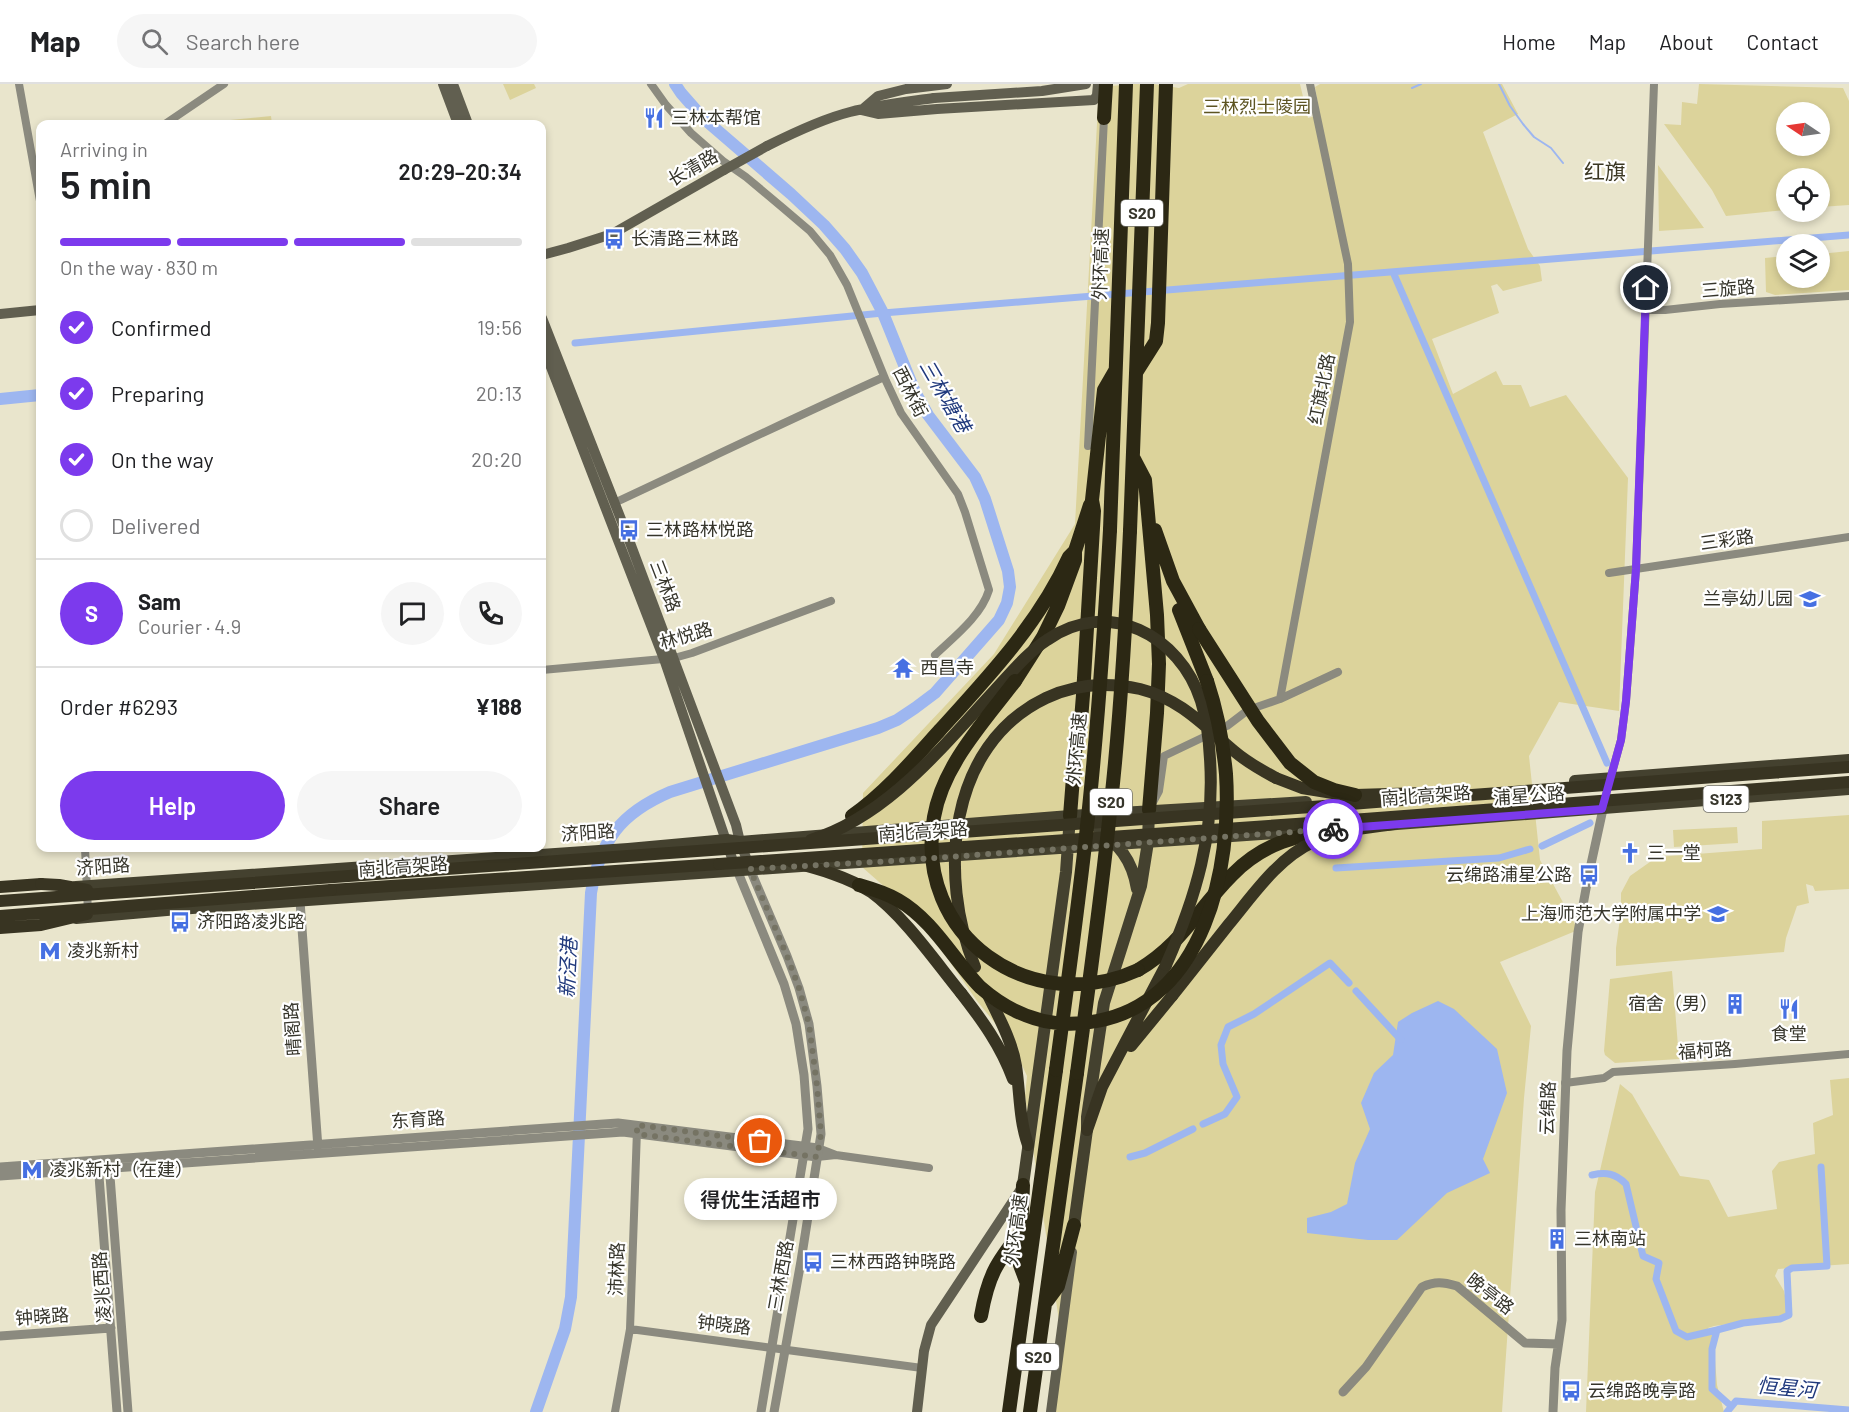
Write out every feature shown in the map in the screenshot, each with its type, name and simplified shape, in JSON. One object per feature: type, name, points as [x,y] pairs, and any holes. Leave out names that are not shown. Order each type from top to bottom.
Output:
[{"type":"highway","points":[[1104,118],[1106,84]]},
{"type":"highway","name":"外环高速","points":[[1009,1412],[1090,799],[1102,664],[1110,530],[1126,84]]},
{"type":"highway","name":"S20","points":[[1030,1412],[1097,924],[1123,666],[1131,531],[1147,84]]},
{"type":"highway","points":[[1136,372],[1156,340],[1167,87]]},
{"type":"highway","points":[[1077,815],[1075,752],[1082,720],[1094,511],[1092,500],[1104,390],[1115,371]]},
{"type":"highway","points":[[1133,458],[1145,480],[1157,615],[1159,664],[1157,713],[1149,810]]},
{"type":"highway","points":[[1092,500],[1075,551],[1071,574],[1051,622],[1015,681],[974,735],[951,771],[936,805],[931,839],[935,874],[942,897],[953,918],[983,953],[1013,972],[1035,980],[1070,985],[1093,984],[1127,975],[1148,964],[1165,951],[1186,930],[1232,874],[1259,852],[1302,835],[1402,823],[1441,813]]},
{"type":"highway","points":[[1147,503],[1165,561],[1181,598],[1258,721],[1290,763],[1302,774],[1334,790],[1355,795]]},
{"type":"highway","points":[[828,833],[864,807],[898,776],[986,679],[1047,599],[1069,557],[1075,551]]},
{"type":"highway","points":[[783,860],[832,874],[883,892],[900,901],[920,916],[991,997],[1014,1011],[1043,1021],[1073,1024],[1104,1020],[1140,1005],[1163,988],[1187,959],[1205,925],[1218,883],[1226,829],[1226,774],[1217,718],[1207,681],[1164,575],[1165,561]]},
{"type":"highway","points":[[793,845],[857,820],[882,803],[947,741],[1025,659],[1063,630],[1090,623],[1117,623],[1142,631],[1169,648],[1187,671],[1202,705],[1209,749],[1210,801],[1205,852],[1192,900],[1167,965],[1102,1087],[1087,1130]]},
{"type":"highway","points":[[1028,1145],[1023,1131],[1021,1102],[1012,1049],[975,967],[960,922],[954,884],[955,846],[963,804],[976,768],[998,734],[1021,713],[1051,696],[1072,689],[1107,685],[1130,687],[1153,693],[1186,710],[1247,761],[1276,778],[1316,792],[1355,795],[1423,793],[1458,796]]},
{"type":"highway","name":"南北高架路","points":[[0,901],[1849,767]]},
{"type":"highway","name":"南北高架路","points":[[0,916],[331,890],[783,860],[1849,782]]},
{"type":"highway","points":[[1117,1059],[1125,1054],[1259,887],[1278,867],[1313,842],[1333,834],[1357,829]]},
{"type":"highway","points":[[0,887],[59,885],[106,893]]},
{"type":"highway","points":[[859,885],[882,901],[907,927],[985,1024],[1004,1055],[1021,1102]]},
{"type":"highway","points":[[0,926],[59,922],[108,907]]},
{"type":"highway","points":[[1023,1185],[1020,1265],[1027,1282]]},
{"type":"highway","points":[[1045,1303],[1058,1286],[1074,1225]]},
{"type":"highway","points":[[981,1316],[986,1290],[996,1264],[1021,1232]]},
{"type":"main road","points":[[443,84],[456,120]]},
{"type":"main road","points":[[453,84],[466,120]]},
{"type":"main road","name":"长清路","points":[[861,110],[878,96],[906,89],[947,84]]},
{"type":"main road","name":"长清路","points":[[546,254],[612,234],[724,166],[833,118],[891,103],[1042,91],[1086,84]]},
{"type":"main road","points":[[1098,84],[1094,100],[1102,108],[1104,118]]},
{"type":"main road","name":"长清路","points":[[861,110],[878,114],[1094,100]]},
{"type":"main road","points":[[0,314],[36,310]]},
{"type":"main road","name":"三林路","points":[[548,347],[614,503],[669,658],[696,754],[711,794],[733,841],[750,869]]},
{"type":"main road","name":"三林路","points":[[548,347],[725,795],[737,870]]},
{"type":"main road","name":"浦星公路","points":[[1077,815],[1398,796],[1849,760]]},
{"type":"main road","name":"浦星公路","points":[[1069,848],[1849,789]]},
{"type":"main road","points":[[1051,1412],[1087,1117],[1104,1003],[1141,886],[1148,842],[1149,810]]},
{"type":"main road","points":[[917,1412],[927,1337],[938,1313],[1001,1222],[1023,1185],[1069,848],[1077,815],[1116,844],[1125,855],[1133,869],[1138,893]]},
{"type":"main road","name":"济阳路","points":[[0,893],[1077,815]]},
{"type":"main road","points":[[0,926],[300,901],[1069,848]]},
{"type":"street","points":[[19,84],[36,157]]},
{"type":"street","points":[[171,120],[224,84]]},
{"type":"street","name":"西林街","points":[[651,84],[678,120],[724,166],[758,186],[819,240],[840,270],[901,413],[958,494],[989,588],[986,598],[966,625],[936,655]]},
{"type":"street","points":[[983,84],[985,106]]},
{"type":"street","name":"红旗北路","points":[[1280,699],[1350,322],[1348,264],[1310,84]]},
{"type":"street","points":[[1602,809],[1621,740],[1636,569],[1654,84]]},
{"type":"street","points":[[1088,446],[1104,118]]},
{"type":"street","name":"三旋路","points":[[1646,310],[1849,296]]},
{"type":"street","points":[[614,503],[884,377]]},
{"type":"street","name":"三彩路","points":[[1609,573],[1849,537]]},
{"type":"street","name":"林悦路","points":[[546,670],[669,658],[692,653],[831,601]]},
{"type":"street","points":[[1149,810],[1159,790],[1164,756],[1227,726],[1248,710],[1280,699],[1338,672]]},
{"type":"street","name":"云绵路","points":[[1553,1412],[1562,1320],[1561,1210],[1565,1083],[1578,932],[1602,809]]},
{"type":"street","points":[[85,852],[88,917]]},
{"type":"street","name":"三林西路","points":[[750,869],[787,956],[809,1024],[821,1134],[774,1412]]},
{"type":"street","name":"三林西路","points":[[737,870],[784,984],[796,1024],[804,1075],[808,1129],[761,1412]]},
{"type":"street","name":"晴阁路","points":[[300,901],[318,1149]]},
{"type":"street","name":"福柯路","points":[[1565,1083],[1604,1078],[1613,1071],[1849,1054]]},
{"type":"street","name":"东育路","points":[[0,1176],[109,1164],[603,1129],[618,1123],[637,1130],[928,1168]]},
{"type":"street","name":"沛林路","points":[[615,1412],[630,1329],[637,1130]]},
{"type":"street","name":"凌兆西路","points":[[109,1164],[128,1412]]},
{"type":"street","name":"东育路","points":[[0,1167],[98,1165]]},
{"type":"street","name":"凌兆西路","points":[[98,1165],[117,1412]]},
{"type":"street","name":"晚亭路","points":[[1343,1392],[1366,1367],[1422,1287],[1434,1281],[1457,1286],[1525,1343],[1558,1344]]},
{"type":"street","name":"钟晓路","points":[[0,1336],[122,1328]]},
{"type":"street","name":"钟晓路","points":[[630,1329],[922,1368]]},
{"type":"green space","points":[[503,84],[534,84],[536,88],[510,100]]},
{"type":"green space","name":"三林烈士陵园","points":[[1134,84],[1179,88],[1188,84],[1300,84],[1308,118],[1320,115],[1315,87],[1320,84],[1502,84],[1518,114],[1483,132],[1528,249],[1540,266],[1542,281],[1503,291],[1497,284],[1491,286],[1499,313],[1432,339],[1453,394],[1496,371],[1503,385],[1521,385],[1530,407],[1566,395],[1628,478],[1619,711],[1559,702],[1529,756],[1540,860],[1578,930],[1500,962],[1531,1026],[1502,1412],[1055,1412],[1063,1347],[1025,1096],[1027,1076],[1012,1044],[977,1001],[919,917],[862,867],[863,793],[994,654],[1075,524],[1099,87]]},
{"type":"green space","points":[[1699,84],[1843,88],[1849,101],[1849,205],[1830,206],[1830,168],[1776,168],[1776,211],[1726,216],[1712,190],[1664,124],[1681,125],[1682,102],[1697,104]]},
{"type":"green space","points":[[271,116],[272,120],[230,120]]},
{"type":"green space","points":[[1658,165],[1704,228],[1659,231]]},
{"type":"green space","points":[[1849,251],[1849,290],[1775,295],[1766,292],[1765,258],[1776,257],[1776,288],[1830,288],[1830,253]]},
{"type":"green space","points":[[1849,815],[1849,889],[1815,891],[1813,886],[1806,884],[1809,903],[1797,906],[1786,938],[1784,952],[1616,966],[1621,893],[1630,876],[1657,857],[1762,849],[1762,821]]},
{"type":"green space","points":[[1737,827],[1738,843],[1674,847],[1673,830]]},
{"type":"green space","points":[[1672,971],[1679,1059],[1615,1063],[1605,1055],[1604,1051],[1610,979]]},
{"type":"green space","points":[[1849,1078],[1849,1264],[1778,1269],[1775,1276],[1784,1291],[1789,1312],[1780,1317],[1708,1328],[1713,1335],[1717,1385],[1724,1412],[1586,1412],[1595,1192],[1620,1084],[1632,1094],[1680,1176],[1709,1180],[1728,1217],[1777,1209],[1772,1171],[1779,1162],[1815,1154],[1813,1123],[1833,1115],[1830,1080]]},
{"type":"water","points":[[1438,1001],[1454,1009],[1497,1049],[1507,1093],[1483,1159],[1490,1173],[1447,1193],[1397,1240],[1368,1240],[1307,1233],[1307,1218],[1331,1212],[1347,1204],[1355,1163],[1370,1129],[1361,1103],[1374,1073],[1393,1055],[1398,1022]]},
{"type":"waterway","name":"新泾港","points":[[536,1412],[565,1329],[571,1297],[591,893],[600,858],[607,843],[626,819],[638,809],[670,792],[878,728],[897,720],[935,693],[999,620],[1007,603],[1010,587],[1008,571],[985,499],[975,477],[928,415],[915,392],[883,313],[862,273],[824,225],[703,118],[675,84]]},
{"type":"waterway","points":[[1412,88],[1421,84]]},
{"type":"waterway","points":[[1499,84],[1510,106],[1523,124],[1534,137],[1551,148],[1563,163]]},
{"type":"waterway","points":[[575,343],[883,313],[1849,235]]},
{"type":"waterway","points":[[1393,272],[1607,763]]},
{"type":"waterway","points":[[0,399],[36,395]]},
{"type":"waterway","points":[[1542,846],[1590,823]]},
{"type":"waterway","points":[[1336,868],[1499,858],[1530,849]]},
{"type":"waterway","points":[[1203,1124],[1225,1114],[1237,1097],[1223,1064],[1221,1045],[1228,1027],[1254,1014],[1330,963],[1349,983]]},
{"type":"waterway","points":[[1356,991],[1401,1040]]},
{"type":"waterway","points":[[1130,1157],[1145,1153],[1193,1129]]},
{"type":"waterway","points":[[1717,1330],[1743,1323],[1780,1319],[1789,1315],[1787,1271],[1792,1268],[1827,1266],[1821,1167]]},
{"type":"waterway","points":[[1592,1175],[1610,1174],[1626,1184],[1643,1256],[1659,1263],[1656,1279],[1676,1331],[1687,1337],[1717,1330],[1712,1349],[1712,1389],[1731,1406]]},
{"type":"waterway","name":"恒星河","points":[[1727,1412],[1736,1401],[1849,1410]]},
{"type":"way so far","points":[[760,1141],[637,1125],[637,1134],[817,1157],[821,1134],[809,1024],[787,956],[750,869],[893,861],[1333,829]]},
{"type":"place","name":"三林本帮馆","points":[[654,118]]},
{"type":"place","name":"长清路三林路","points":[[614,239]]},
{"type":"place","name":"三林路林悦路","points":[[629,530]]},
{"type":"place","name":"兰亭幼儿园","points":[[1810,599]]},
{"type":"place","name":"西昌寺","points":[[903,668]]},
{"type":"place","name":"三一堂","points":[[1630,853]]},
{"type":"place","name":"云绵路浦星公路","points":[[1589,875]]},
{"type":"place","name":"上海师范大学附属中学","points":[[1718,914]]},
{"type":"place","name":"济阳路凌兆路","points":[[180,922]]},
{"type":"place","name":"凌兆新村","points":[[50,951]]},
{"type":"place","name":"宿舍（男）","points":[[1735,1004]]},
{"type":"place","name":"食堂","points":[[1789,1009]]},
{"type":"place","name":"得优生活超市","points":[[760,1141]]},
{"type":"place","name":"凌兆新村（在建）","points":[[32,1170]]},
{"type":"place","name":"三林南站","points":[[1557,1239]]},
{"type":"place","name":"三林西路钟晓路","points":[[813,1262]]},
{"type":"place","name":"云绵路晚亭路","points":[[1571,1391]]},
{"type":"district","name":"红旗","points":[[1605,172]]},
{"type":"route","points":[[1333,829],[1602,809],[1621,740],[1626,701],[1636,569],[1646,288]]},
{"type":"water label","name":"三林塘港","points":[[945,396]]}]
